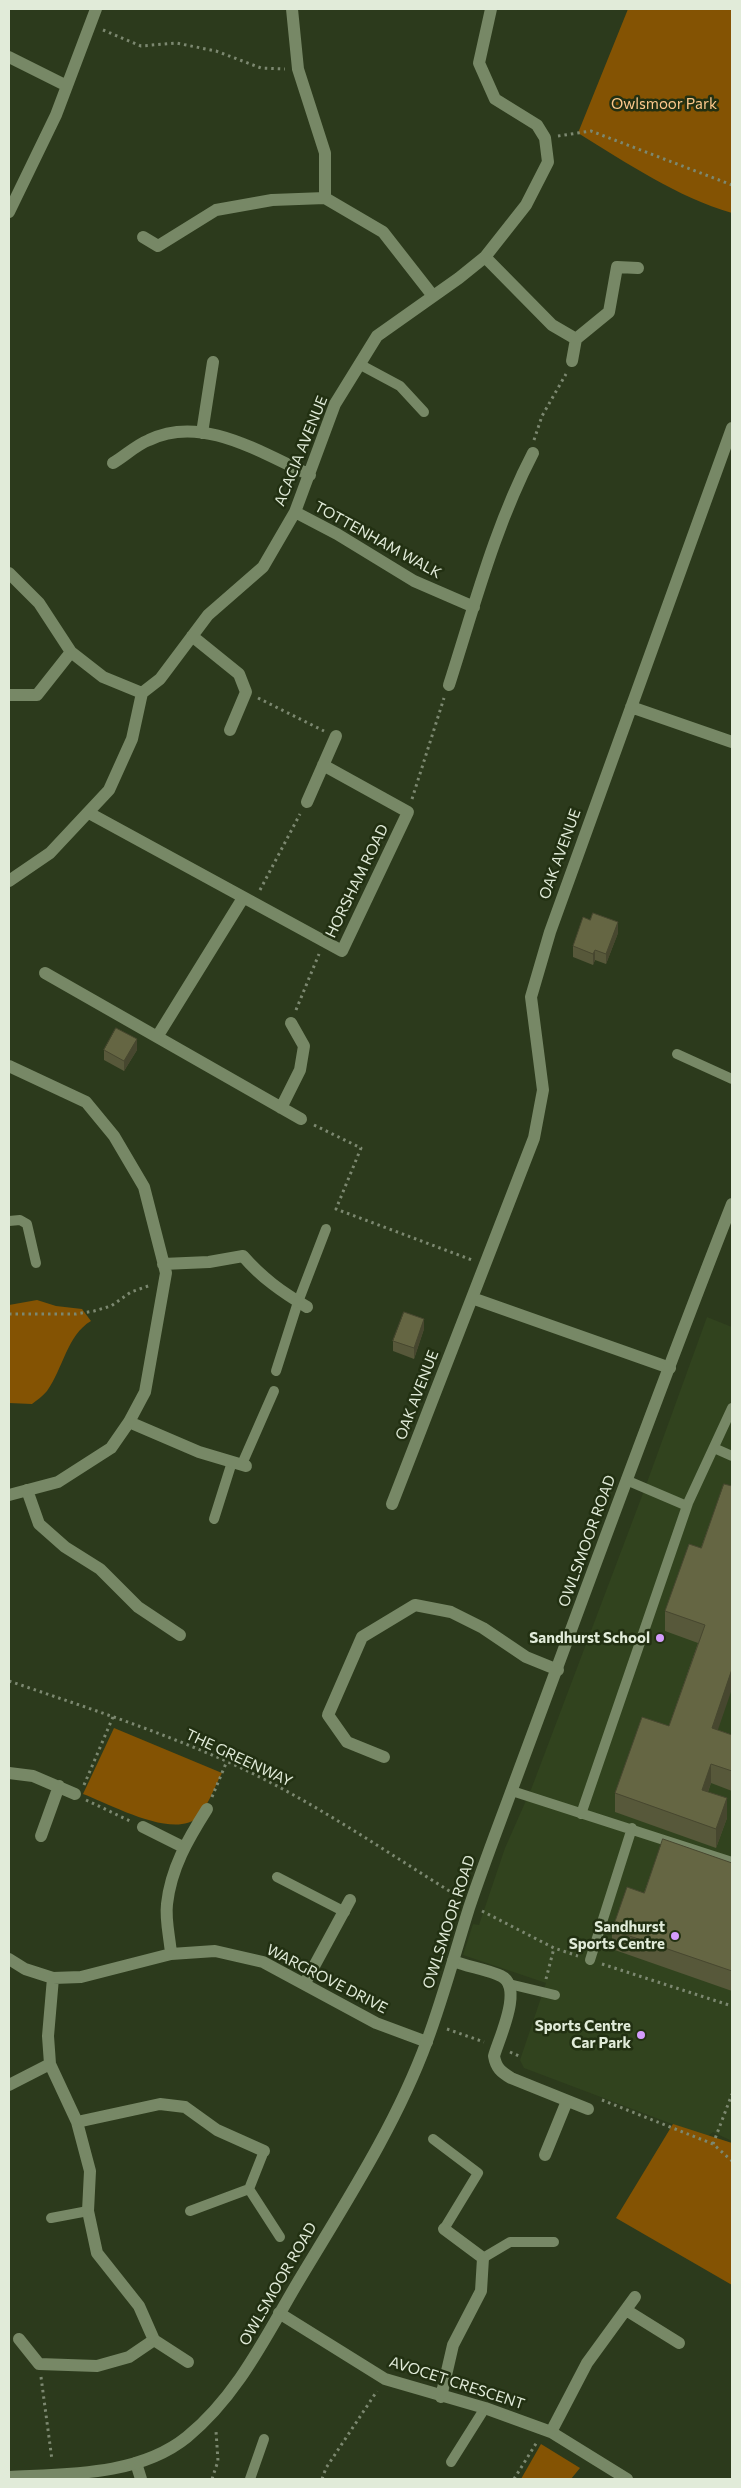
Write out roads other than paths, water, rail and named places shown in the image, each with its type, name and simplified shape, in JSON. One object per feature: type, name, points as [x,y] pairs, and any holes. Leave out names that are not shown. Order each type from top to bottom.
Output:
[{"type":"street","points":[[9,212],[68,86],[96,9]]},
{"type":"street","points":[[292,9],[298,69],[325,153],[325,198]]},
{"type":"street","name":"ACACIA AVENUE","points":[[142,693],[160,678],[208,615],[262,568],[295,512],[335,404],[377,336],[459,278],[485,257],[526,205],[548,162],[545,138],[537,126],[495,99],[479,63],[491,9]]},
{"type":"street","points":[[9,57],[68,86]]},
{"type":"street","points":[[143,237],[158,246],[216,210],[272,200],[325,198],[383,232],[433,296]]},
{"type":"street","points":[[485,257],[552,325],[576,339]]},
{"type":"street","points":[[572,361],[576,339],[609,312],[617,267],[638,268]]},
{"type":"street","points":[[202,433],[213,362]]},
{"type":"street","name":"OAK AVENUE","points":[[392,1504],[534,1138],[543,1090],[531,996],[550,932],[732,428]]},
{"type":"street","points":[[113,464],[149,440],[179,431],[220,435],[310,475]]},
{"type":"street","points":[[449,684],[510,498],[533,453]]},
{"type":"street","name":"TOTTENHAM WALK","points":[[295,512],[337,534],[414,581],[474,607]]},
{"type":"street","points":[[9,573],[39,603],[71,652],[103,677],[142,693],[132,739],[109,790],[50,853],[9,880]]},
{"type":"street","points":[[192,636],[239,674],[246,692],[230,730]]},
{"type":"street","points":[[9,695],[38,695],[71,652]]},
{"type":"street","points":[[631,707],[732,742]]},
{"type":"street","points":[[307,802],[336,736]]},
{"type":"street","name":"HORSHAM ROAD","points":[[89,813],[342,951],[408,812],[323,764]]},
{"type":"street","points":[[157,1037],[248,900]]},
{"type":"street","points":[[45,973],[301,1119]]},
{"type":"street","points":[[281,1108],[300,1070],[304,1046],[291,1023]]},
{"type":"street","points":[[9,1066],[86,1102],[114,1136],[144,1187],[166,1273],[145,1392],[130,1422],[111,1448],[58,1482],[9,1495]]},
{"type":"street","name":"OWLSMOOR ROAD","points":[[9,2477],[54,2474],[136,2463],[174,2446],[215,2411],[244,2374],[397,2109],[427,2042],[512,1792],[626,1480],[732,1204]]},
{"type":"street","points":[[164,1264],[209,1262],[243,1256],[260,1275],[303,1304]]},
{"type":"street","points":[[472,1298],[670,1368]]},
{"type":"street","points":[[130,1422],[170,1441],[240,1464]]},
{"type":"street","points":[[27,1490],[39,1524],[65,1547],[100,1568],[138,1606],[180,1635]]},
{"type":"street","points":[[384,1757],[347,1742],[328,1714],[362,1637],[415,1605],[451,1612],[483,1628],[526,1657],[558,1670]]},
{"type":"street","points":[[9,1773],[32,1776],[77,1795]]},
{"type":"street","points":[[41,1836],[59,1786]]},
{"type":"street","points":[[171,1954],[166,1905],[183,1847],[207,1809]]},
{"type":"street","points":[[143,1827],[183,1847]]},
{"type":"street","points":[[305,1983],[350,1900]]},
{"type":"street","name":"WARGROVE DRIVE","points":[[9,1959],[25,1969],[53,1978],[81,1977],[171,1954],[215,1951],[264,1962],[376,2023],[427,2042]]},
{"type":"street","points":[[453,1961],[503,1977],[509,1984],[512,2001],[494,2056],[495,2065],[511,2078],[588,2109]]},
{"type":"street","points":[[53,1978],[48,2036],[50,2064],[77,2122],[90,2171],[88,2211],[97,2253],[139,2306],[154,2340],[188,2362]]},
{"type":"street","points":[[9,2085],[50,2064]]},
{"type":"street","points":[[545,2155],[567,2101]]},
{"type":"street","points":[[77,2122],[160,2104],[185,2107],[217,2130],[264,2151]]},
{"type":"street","points":[[441,2397],[453,2345],[481,2291],[483,2258],[444,2229]]},
{"type":"street","points":[[548,2430],[587,2363],[635,2297]]},
{"type":"street","points":[[626,2310],[679,2343]]},
{"type":"street","name":"AVOCET CRESCENT","points":[[280,2313],[384,2379],[441,2397],[485,2408],[548,2430],[627,2479]]},
{"type":"street","points":[[19,2339],[39,2364],[97,2366],[128,2358],[154,2340]]},
{"type":"street","points":[[136,2463],[141,2479]]},
{"type":"lane","points":[[359,364],[400,386],[424,412]]},
{"type":"lane","points":[[676,1054],[732,1078]]},
{"type":"lane","points":[[9,1221],[20,1220],[27,1224],[36,1263]]},
{"type":"lane","points":[[276,1372],[303,1304],[326,1228]]},
{"type":"lane","points":[[214,1519],[274,1391]]},
{"type":"lane","points":[[581,1814],[688,1506],[732,1408]]},
{"type":"lane","points":[[714,1448],[732,1456]]},
{"type":"lane","points":[[626,1480],[688,1506]]},
{"type":"lane","points":[[512,1792],[632,1828],[732,1862]]},
{"type":"lane","points":[[590,1960],[632,1828]]},
{"type":"lane","points":[[277,1877],[345,1912]]},
{"type":"lane","points":[[509,1984],[555,1995]]},
{"type":"lane","points":[[433,2139],[478,2173],[444,2229]]},
{"type":"lane","points":[[190,2211],[249,2189],[264,2151]]},
{"type":"lane","points":[[249,2189],[280,2237]]},
{"type":"lane","points":[[51,2218],[88,2211]]},
{"type":"lane","points":[[483,2258],[510,2242],[554,2242]]},
{"type":"lane","points":[[452,2462],[485,2408]]},
{"type":"lane","points":[[250,2479],[264,2440]]},
{"type":"place","name":"Sandhurst School","points":[[660,1638]]},
{"type":"place","name":"Sandhurst Sports Centre","points":[[675,1936]]},
{"type":"place","name":"Sports Centre Car Park","points":[[641,2035]]},
{"type":"park label","name":"Owlsmoor Park","points":[[664,104]]}]
